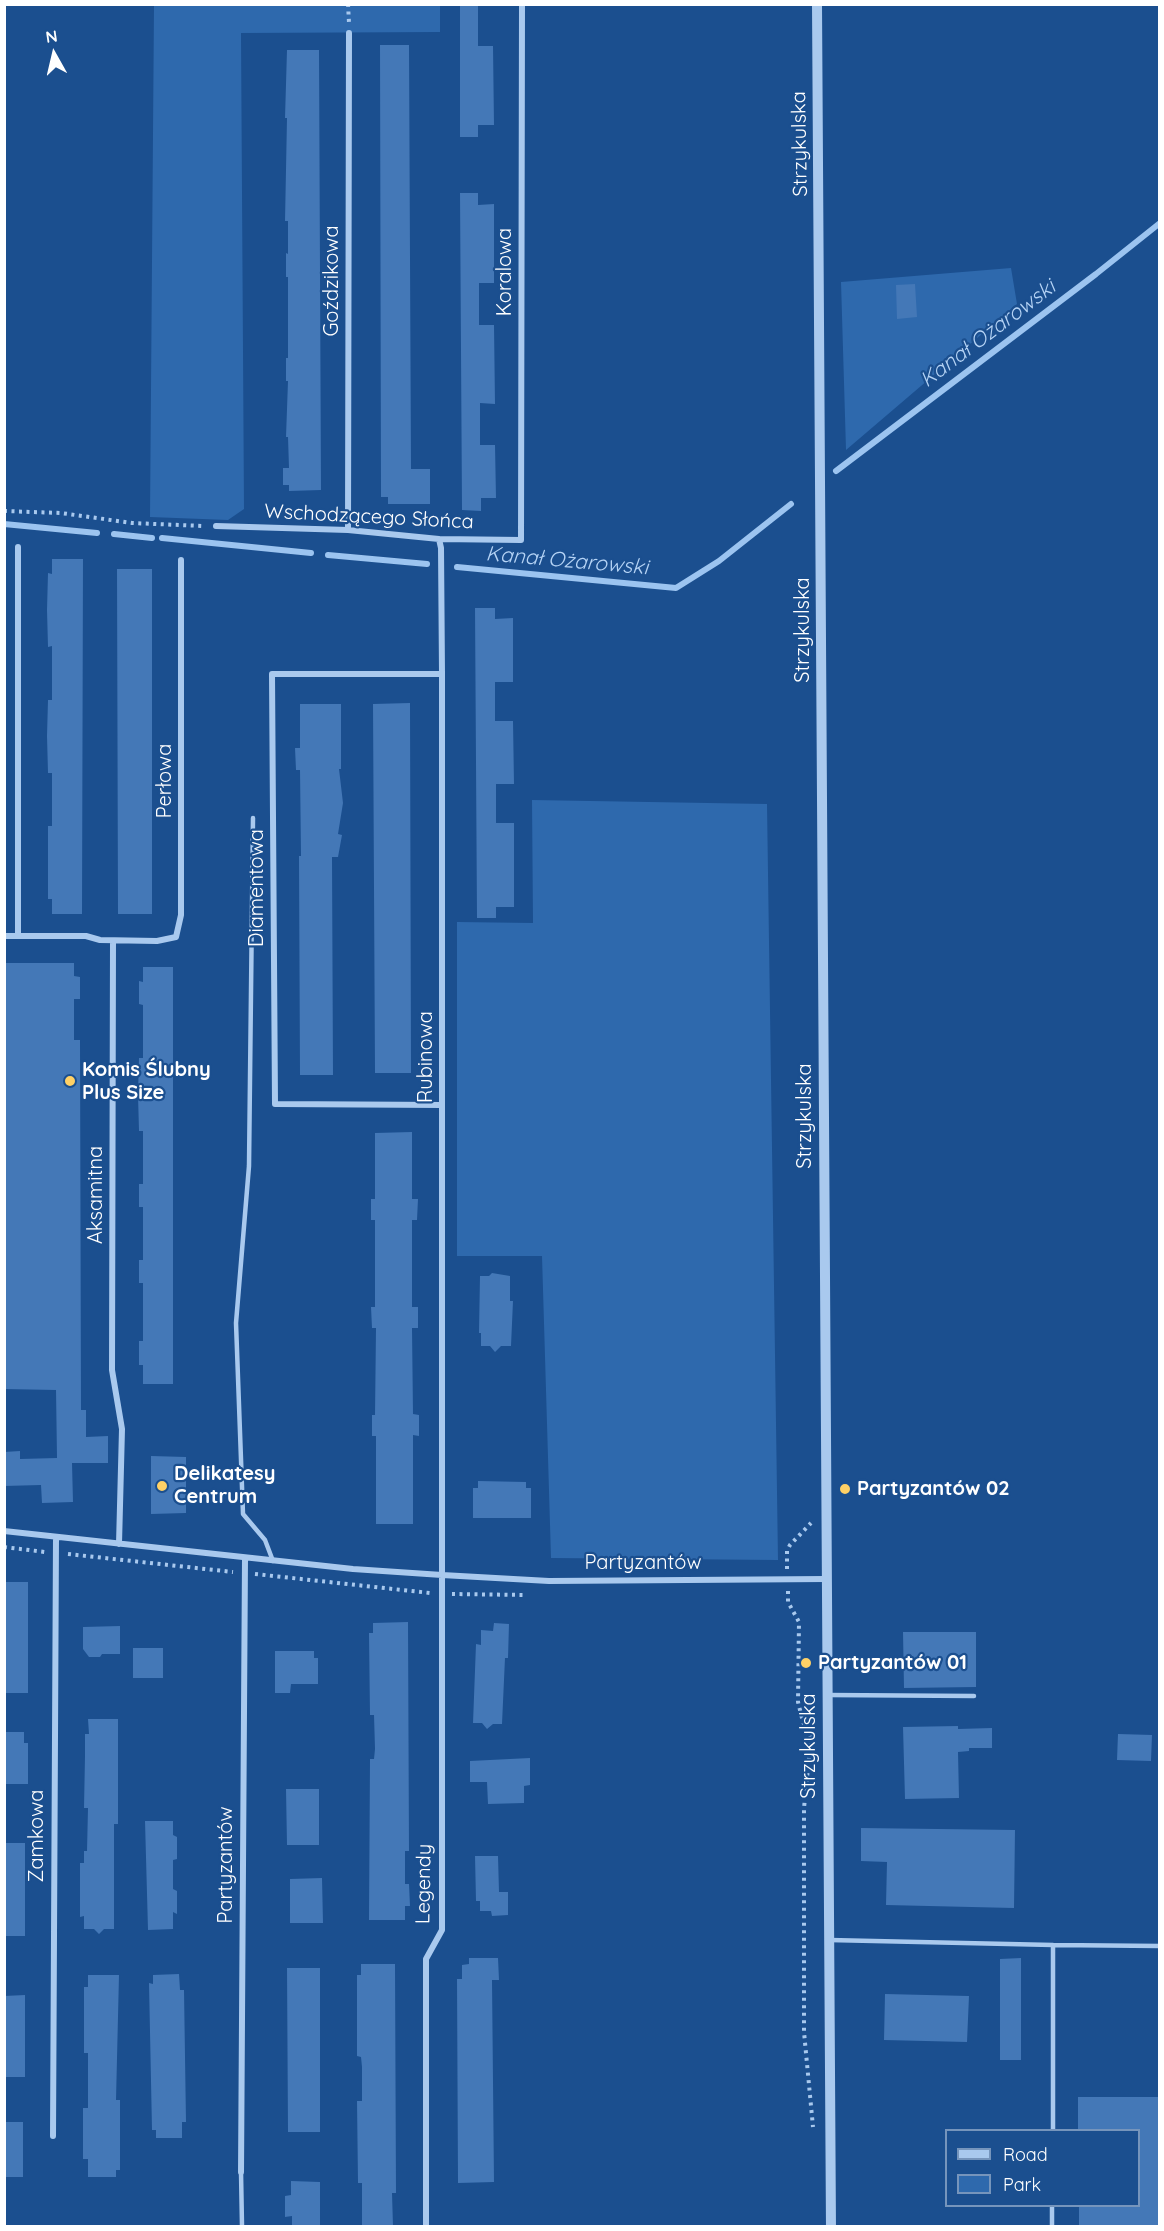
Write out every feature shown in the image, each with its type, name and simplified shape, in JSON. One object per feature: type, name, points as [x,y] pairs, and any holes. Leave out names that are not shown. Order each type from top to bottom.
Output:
[{"type":"street","name":"Koralowa","points":[[521,540],[522,4]]},
{"type":"street","name":"Strzykulska","points":[[817,4],[831,2226]]},
{"type":"street","name":"Goździkowa","points":[[348,530],[349,33]]},
{"type":"street","name":"Wschodzącego Słońca","points":[[216,526],[348,530],[439,539],[521,540]]},
{"type":"street","name":"Rubinowa","points":[[439,539],[442,674],[442,1575]]},
{"type":"street","points":[[18,547],[18,936]]},
{"type":"street","name":"Perłowa","points":[[113,940],[157,941],[176,937],[181,915],[181,560]]},
{"type":"street","name":"Diamentowa","points":[[442,674],[272,674],[275,1104],[442,1105]]},
{"type":"street","points":[[4,936],[86,936],[100,940],[113,940]]},
{"type":"street","name":"Aksamitna","points":[[113,940],[112,1370],[122,1429],[119,1544]]},
{"type":"street","name":"Partyzantów","points":[[4,1531],[273,1561],[442,1575],[549,1581],[826,1579]]},
{"type":"street","name":"Zamkowa","points":[[52,2136],[56,1537]]},
{"type":"street","name":"Partyzantów","points":[[241,2172],[245,1557]]},
{"type":"street","name":"Legendy","points":[[426,2226],[426,1959],[442,1930],[442,1575]]},
{"type":"lane","points":[[253,818],[249,1166],[236,1323],[243,1514],[265,1540],[273,1561]]},
{"type":"lane","points":[[827,1695],[974,1696]]},
{"type":"lane","points":[[829,1940],[1160,1946]]},
{"type":"lane","points":[[1053,1945],[1053,2129]]},
{"type":"lane","points":[[241,2172],[242,2226]]},
{"type":"lane","points":[[1052,2207],[1052,2226]]},
{"type":"path","points":[[4,511],[61,513],[132,523],[216,526]]},
{"type":"path","points":[[787,1569],[787,1551],[790,1545],[811,1526]]},
{"type":"path","points":[[788,1588],[788,1602],[799,1622],[798,1702],[803,1722],[811,1738],[804,1808],[804,2032],[814,2132]]},
{"type":"green space","points":[[154,5],[440,5],[440,32],[241,33],[244,509],[228,520],[150,517]]},
{"type":"green space","points":[[1011,268],[1017,304],[846,450],[841,282]]},
{"type":"green space","points":[[532,800],[767,804],[778,1560],[551,1558],[542,1256],[457,1256],[457,922],[533,923]]},
{"type":"building","points":[[460,4],[478,4],[478,46],[493,46],[494,125],[478,125],[478,137],[460,137]]},
{"type":"building","points":[[380,45],[409,45],[411,469],[430,469],[430,504],[388,504],[388,497],[381,497]]},
{"type":"building","points":[[287,50],[319,50],[321,490],[289,491],[289,485],[283,485],[283,468],[289,468],[288,437],[286,437],[288,381],[286,381],[288,277],[286,277],[286,253],[288,254],[288,221],[285,221]]},
{"type":"building","points":[[460,193],[478,193],[478,205],[494,204],[494,283],[479,283],[479,325],[494,325],[495,404],[480,403],[480,445],[495,445],[496,498],[481,498],[481,511],[462,510]]},
{"type":"building","points":[[915,284],[917,317],[897,319],[896,285]]},
{"type":"building","points":[[52,559],[83,559],[82,914],[52,914],[52,899],[48,899],[48,826],[52,826],[52,773],[48,773],[47,736],[48,700],[52,700],[52,646],[48,647],[47,610],[48,573],[52,574]]},
{"type":"building","points":[[117,569],[152,569],[152,914],[118,914]]},
{"type":"building","points":[[475,608],[495,608],[495,619],[513,618],[513,682],[495,682],[495,721],[513,721],[514,784],[496,784],[496,823],[514,823],[514,907],[496,907],[496,918],[477,918]]},
{"type":"building","points":[[410,703],[411,1073],[375,1073],[373,704]]},
{"type":"building","points":[[300,704],[341,704],[341,769],[339,769],[343,803],[338,834],[342,835],[338,857],[332,857],[333,1075],[300,1075],[300,770],[296,770],[295,748],[300,748]]},
{"type":"building","points":[[4,963],[74,963],[74,976],[80,977],[80,999],[74,999],[74,1040],[80,1040],[81,1410],[86,1410],[86,1437],[108,1436],[108,1463],[72,1463],[73,1502],[42,1503],[41,1485],[4,1486],[4,1452],[20,1451],[20,1459],[57,1458],[56,1390],[4,1389]]},
{"type":"building","points":[[143,967],[173,967],[173,1384],[143,1384],[143,1365],[139,1365],[139,1341],[143,1341],[143,1283],[139,1283],[139,1260],[143,1260],[143,1207],[139,1207],[139,1184],[143,1184],[143,1131],[139,1131],[138,1095],[139,1058],[143,1058],[143,1005],[139,1004],[139,981],[143,982]]},
{"type":"building","points":[[412,1132],[412,1199],[418,1199],[417,1220],[412,1220],[412,1307],[418,1307],[418,1328],[412,1328],[413,1414],[419,1415],[419,1436],[413,1435],[413,1524],[376,1524],[376,1436],[372,1436],[372,1415],[375,1415],[376,1328],[372,1328],[371,1307],[375,1307],[375,1220],[371,1220],[371,1199],[375,1199],[375,1133]]},
{"type":"building","points":[[492,1273],[510,1276],[510,1301],[513,1301],[511,1346],[501,1346],[495,1352],[490,1346],[481,1346],[481,1333],[479,1333],[480,1276],[489,1276]]},
{"type":"building","points":[[151,1456],[186,1457],[186,1513],[151,1514]]},
{"type":"building","points":[[478,1481],[526,1482],[526,1488],[531,1488],[531,1518],[473,1518],[473,1488],[478,1488]]},
{"type":"building","points":[[4,1582],[28,1582],[28,1693],[4,1693]]},
{"type":"building","points":[[408,1622],[409,1851],[405,1851],[405,1884],[409,1884],[410,1906],[405,1906],[405,1920],[369,1920],[370,1759],[374,1759],[375,1749],[374,1715],[370,1715],[369,1633],[373,1633],[373,1623]]},
{"type":"building","points":[[494,1623],[509,1624],[508,1658],[505,1658],[502,1724],[493,1724],[487,1729],[482,1723],[473,1723],[476,1644],[481,1645],[481,1630],[493,1631]]},
{"type":"building","points":[[120,1626],[120,1654],[89,1657],[83,1649],[83,1627]]},
{"type":"building","points":[[903,1632],[976,1632],[976,1687],[904,1688]]},
{"type":"building","points":[[133,1648],[163,1648],[163,1678],[133,1678]]},
{"type":"building","points":[[275,1651],[314,1651],[314,1658],[318,1658],[318,1684],[291,1684],[290,1693],[275,1693]]},
{"type":"building","points":[[88,1719],[118,1719],[118,1824],[114,1824],[114,1929],[104,1929],[99,1934],[94,1929],[84,1929],[84,1916],[80,1917],[80,1863],[84,1863],[84,1851],[87,1851],[88,1808],[84,1808],[85,1734],[89,1734]]},
{"type":"building","points":[[958,1726],[958,1729],[992,1728],[992,1748],[969,1748],[969,1751],[958,1752],[959,1798],[905,1799],[903,1727]]},
{"type":"building","points":[[4,1732],[24,1732],[24,1743],[28,1743],[28,1784],[4,1784]]},
{"type":"building","points":[[1118,1734],[1152,1735],[1151,1761],[1117,1760]]},
{"type":"building","points":[[530,1758],[530,1785],[524,1786],[524,1803],[488,1804],[487,1782],[470,1782],[470,1761]]},
{"type":"building","points":[[286,1789],[319,1789],[319,1845],[287,1845]]},
{"type":"building","points":[[145,1821],[173,1821],[173,1835],[177,1837],[177,1859],[173,1860],[173,1889],[177,1891],[177,1914],[173,1912],[173,1929],[148,1930]]},
{"type":"building","points":[[861,1828],[1015,1830],[1014,1908],[886,1905],[887,1862],[861,1861]]},
{"type":"building","points":[[4,1843],[25,1843],[25,1936],[4,1936]]},
{"type":"building","points":[[475,1856],[498,1856],[499,1892],[508,1892],[508,1915],[492,1916],[491,1911],[480,1911],[480,1901],[476,1901]]},
{"type":"building","points":[[322,1878],[323,1923],[290,1923],[290,1879]]},
{"type":"building","points":[[469,1958],[498,1958],[499,1980],[492,1980],[494,2182],[458,2183],[457,1979],[462,1979],[462,1965],[469,1964]]},
{"type":"building","points":[[1021,1958],[1021,2060],[1000,2060],[1000,1959]]},
{"type":"building","points":[[361,1964],[395,1964],[396,2193],[392,2193],[393,2226],[362,2226],[362,2183],[358,2183],[357,2101],[362,2101],[361,2057],[357,2056],[357,1975],[361,1975]]},
{"type":"building","points":[[287,1968],[320,1968],[320,2132],[288,2132]]},
{"type":"building","points":[[179,1974],[180,1990],[184,1990],[186,2122],[182,2122],[182,2138],[156,2138],[156,2130],[152,2130],[149,1983],[153,1984],[153,1975]]},
{"type":"building","points":[[88,1975],[119,1975],[116,2100],[120,2100],[120,2170],[116,2170],[116,2177],[88,2177],[88,2159],[83,2159],[83,2108],[88,2108],[88,2053],[84,2053],[84,1987],[88,1987]]},
{"type":"building","points":[[885,1994],[969,1996],[967,2042],[884,2040]]},
{"type":"building","points":[[25,1995],[25,2077],[4,2077],[4,1996]]},
{"type":"building","points":[[1078,2097],[1160,2097],[1160,2226],[1079,2226],[1079,2207],[1140,2207],[1140,2129],[1078,2129]]},
{"type":"building","points":[[4,2122],[23,2122],[23,2177],[4,2177]]},
{"type":"building","points":[[291,2181],[320,2182],[320,2226],[292,2226],[292,2216],[285,2217],[285,2196],[291,2195]]},
{"type":"waterway","name":"Kanał Ożarowski","points":[[836,471],[1160,223]]},
{"type":"waterway","name":"Kanał Ożarowski","points":[[457,567],[676,588],[719,561],[791,504]]},
{"type":"waterway","name":"Kanał Ożarowski","points":[[4,524],[97,533]]},
{"type":"waterway","name":"Kanał Ożarowski","points":[[114,534],[152,538]]},
{"type":"waterway","name":"Kanał Ożarowski","points":[[162,538],[311,553]]},
{"type":"waterway","name":"Kanał Ożarowski","points":[[328,555],[427,564]]},
{"type":"place","name":"Komis Ślubny Plus Size","points":[[70,1081]]},
{"type":"place","name":"Delikatesy Centrum","points":[[162,1486]]},
{"type":"place","name":"Partyzantów 02","points":[[845,1489]]},
{"type":"place","name":"Partyzantów 01","points":[[806,1663]]}]
